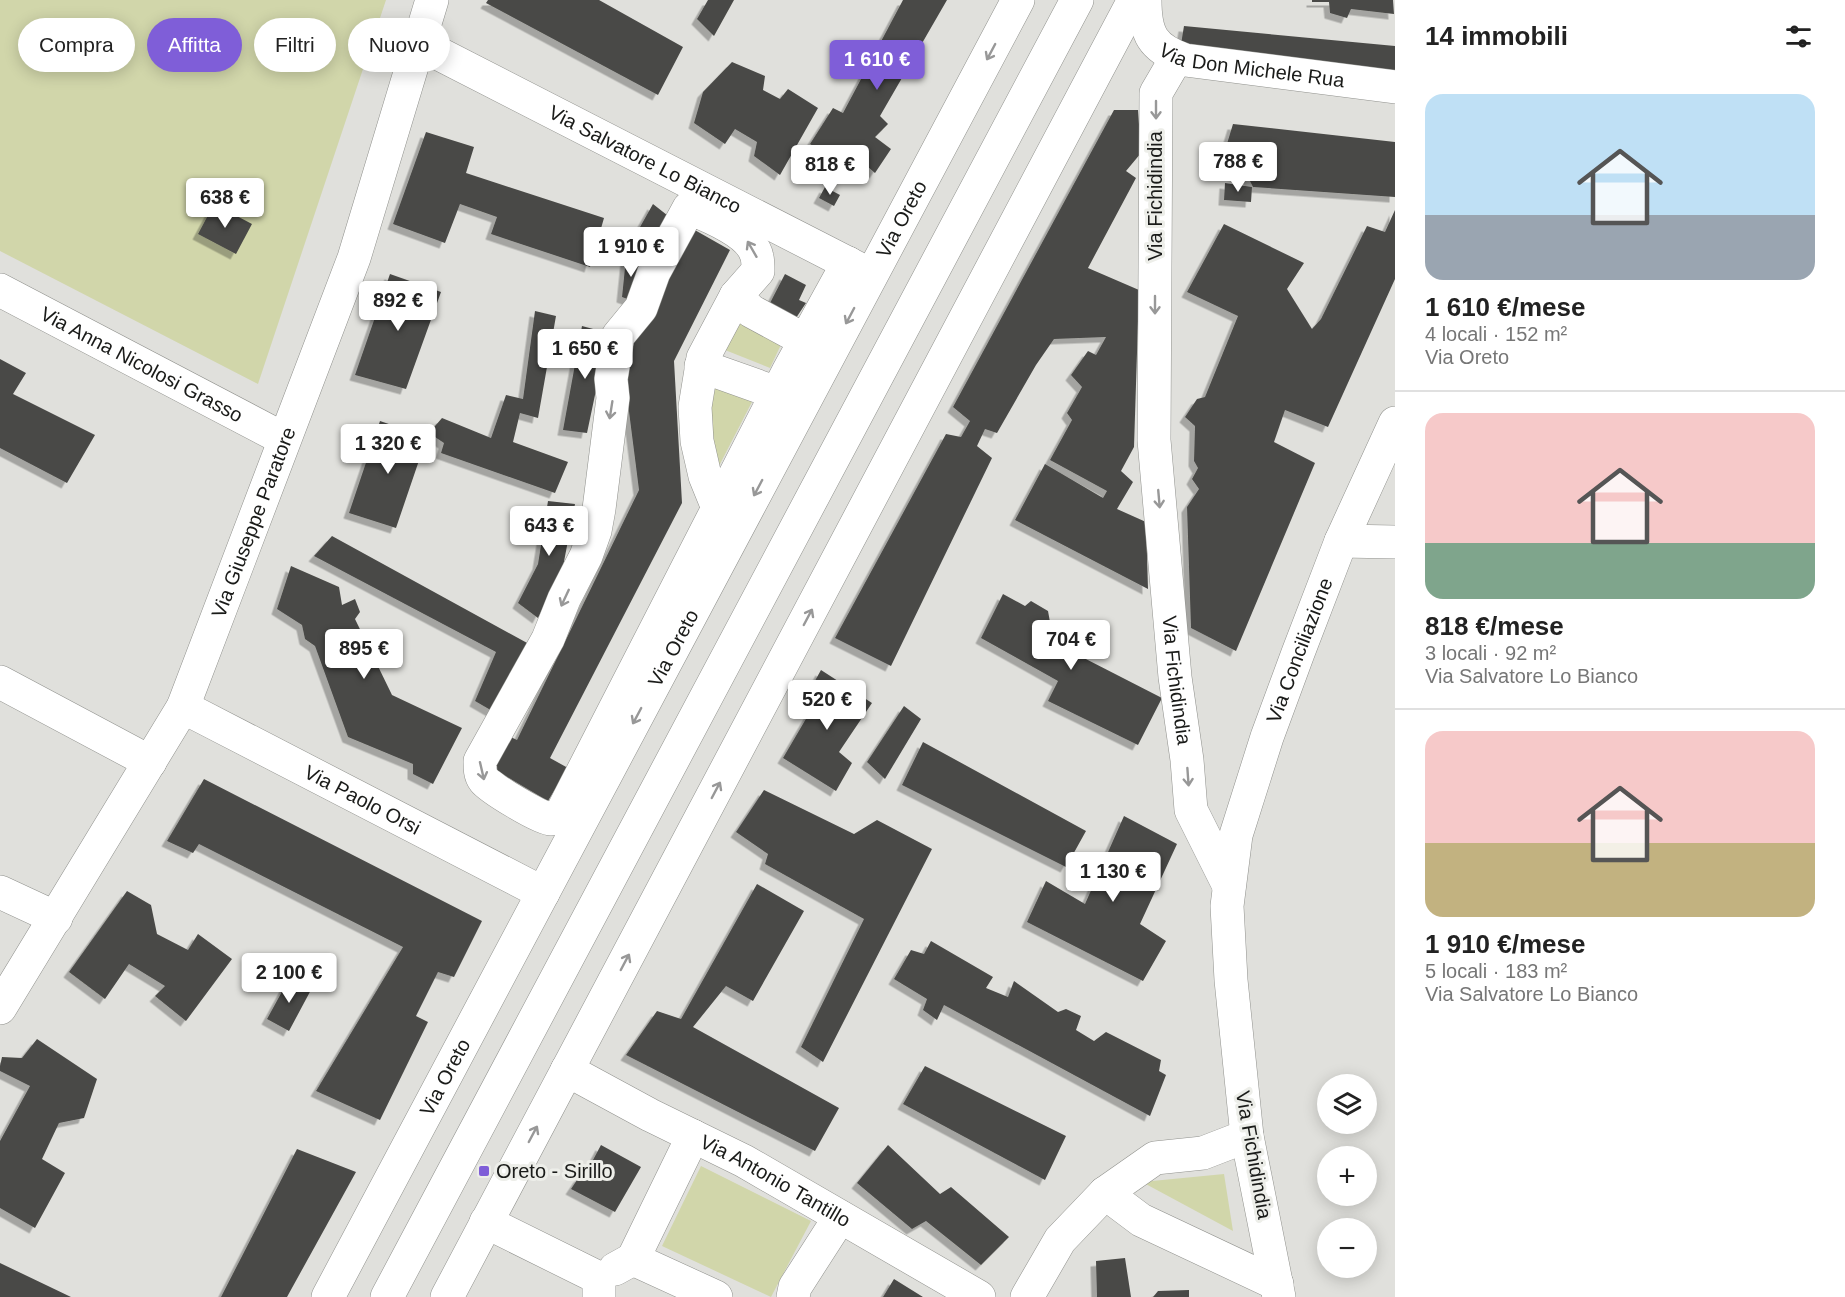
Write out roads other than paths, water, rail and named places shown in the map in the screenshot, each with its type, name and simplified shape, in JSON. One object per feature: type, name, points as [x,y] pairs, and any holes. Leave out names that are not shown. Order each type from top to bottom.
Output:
[{"type":"street","name":"Via Giuseppe Paratore","points":[[426,18],[432,0]]},
{"type":"street","name":"Via Oreto","points":[[328,1297],[543,893],[860,269],[1018,0]]},
{"type":"street","points":[[387,1297],[1077,0]]},
{"type":"street","points":[[447,1297],[849,542],[1134,0]]},
{"type":"street","name":"Via Don Michele Rua","points":[[1145,0],[1145,21],[1152,38],[1165,52],[1185,60],[1395,87]]},
{"type":"street","name":"Via Fichidindia","points":[[1177,57],[1156,93],[1154,440],[1175,677],[1187,760],[1191,810],[1230,886],[1227,906],[1231,980],[1247,1136],[1278,1291]]},
{"type":"street","name":"Via Salvatore Lo Bianco","points":[[450,58],[860,269]]},
{"type":"street","name":"Via Giuseppe Paratore","points":[[0,1008],[183,707],[354,258],[409,72]]},
{"type":"street","points":[[718,508],[705,476],[697,441],[695,407],[701,366],[736,296],[758,271],[757,255],[747,240],[731,228],[689,208],[654,272],[640,308],[618,336],[610,379],[613,398],[595,531],[548,639],[480,761],[481,774],[485,782],[531,811],[550,819],[560,816],[777,393],[809,335],[860,269]]},
{"type":"street","name":"Via Anna Nicolosi Grasso","points":[[0,290],[284,440]]},
{"type":"street","points":[[736,296],[751,311],[776,326],[799,337],[809,335]]},
{"type":"street","points":[[701,366],[777,393]]},
{"type":"street","name":"Via Conciliazione","points":[[1230,886],[1236,835],[1267,737],[1341,541],[1395,423]]},
{"type":"street","points":[[1341,541],[1395,542]]},
{"type":"street","points":[[0,682],[150,762]]},
{"type":"street","name":"Via Paolo Orsi","points":[[183,707],[543,893]]},
{"type":"street","points":[[0,892],[56,918]]},
{"type":"street","name":"Via Antonio Tantillo","points":[[567,1070],[744,1161],[979,1297]]},
{"type":"street","points":[[486,1222],[599,1288],[633,1259],[693,1136]]},
{"type":"street","points":[[1027,1297],[1060,1240],[1105,1193],[1155,1158],[1203,1153],[1247,1136]]},
{"type":"street","points":[[1105,1193],[1141,1220],[1278,1291]]},
{"type":"street","points":[[794,1297],[795,1287],[840,1217]]},
{"type":"street","points":[[633,1259],[716,1297]]},
{"type":"place","name":"Oreto - Sirillo","points":[[484,1171]]}]
